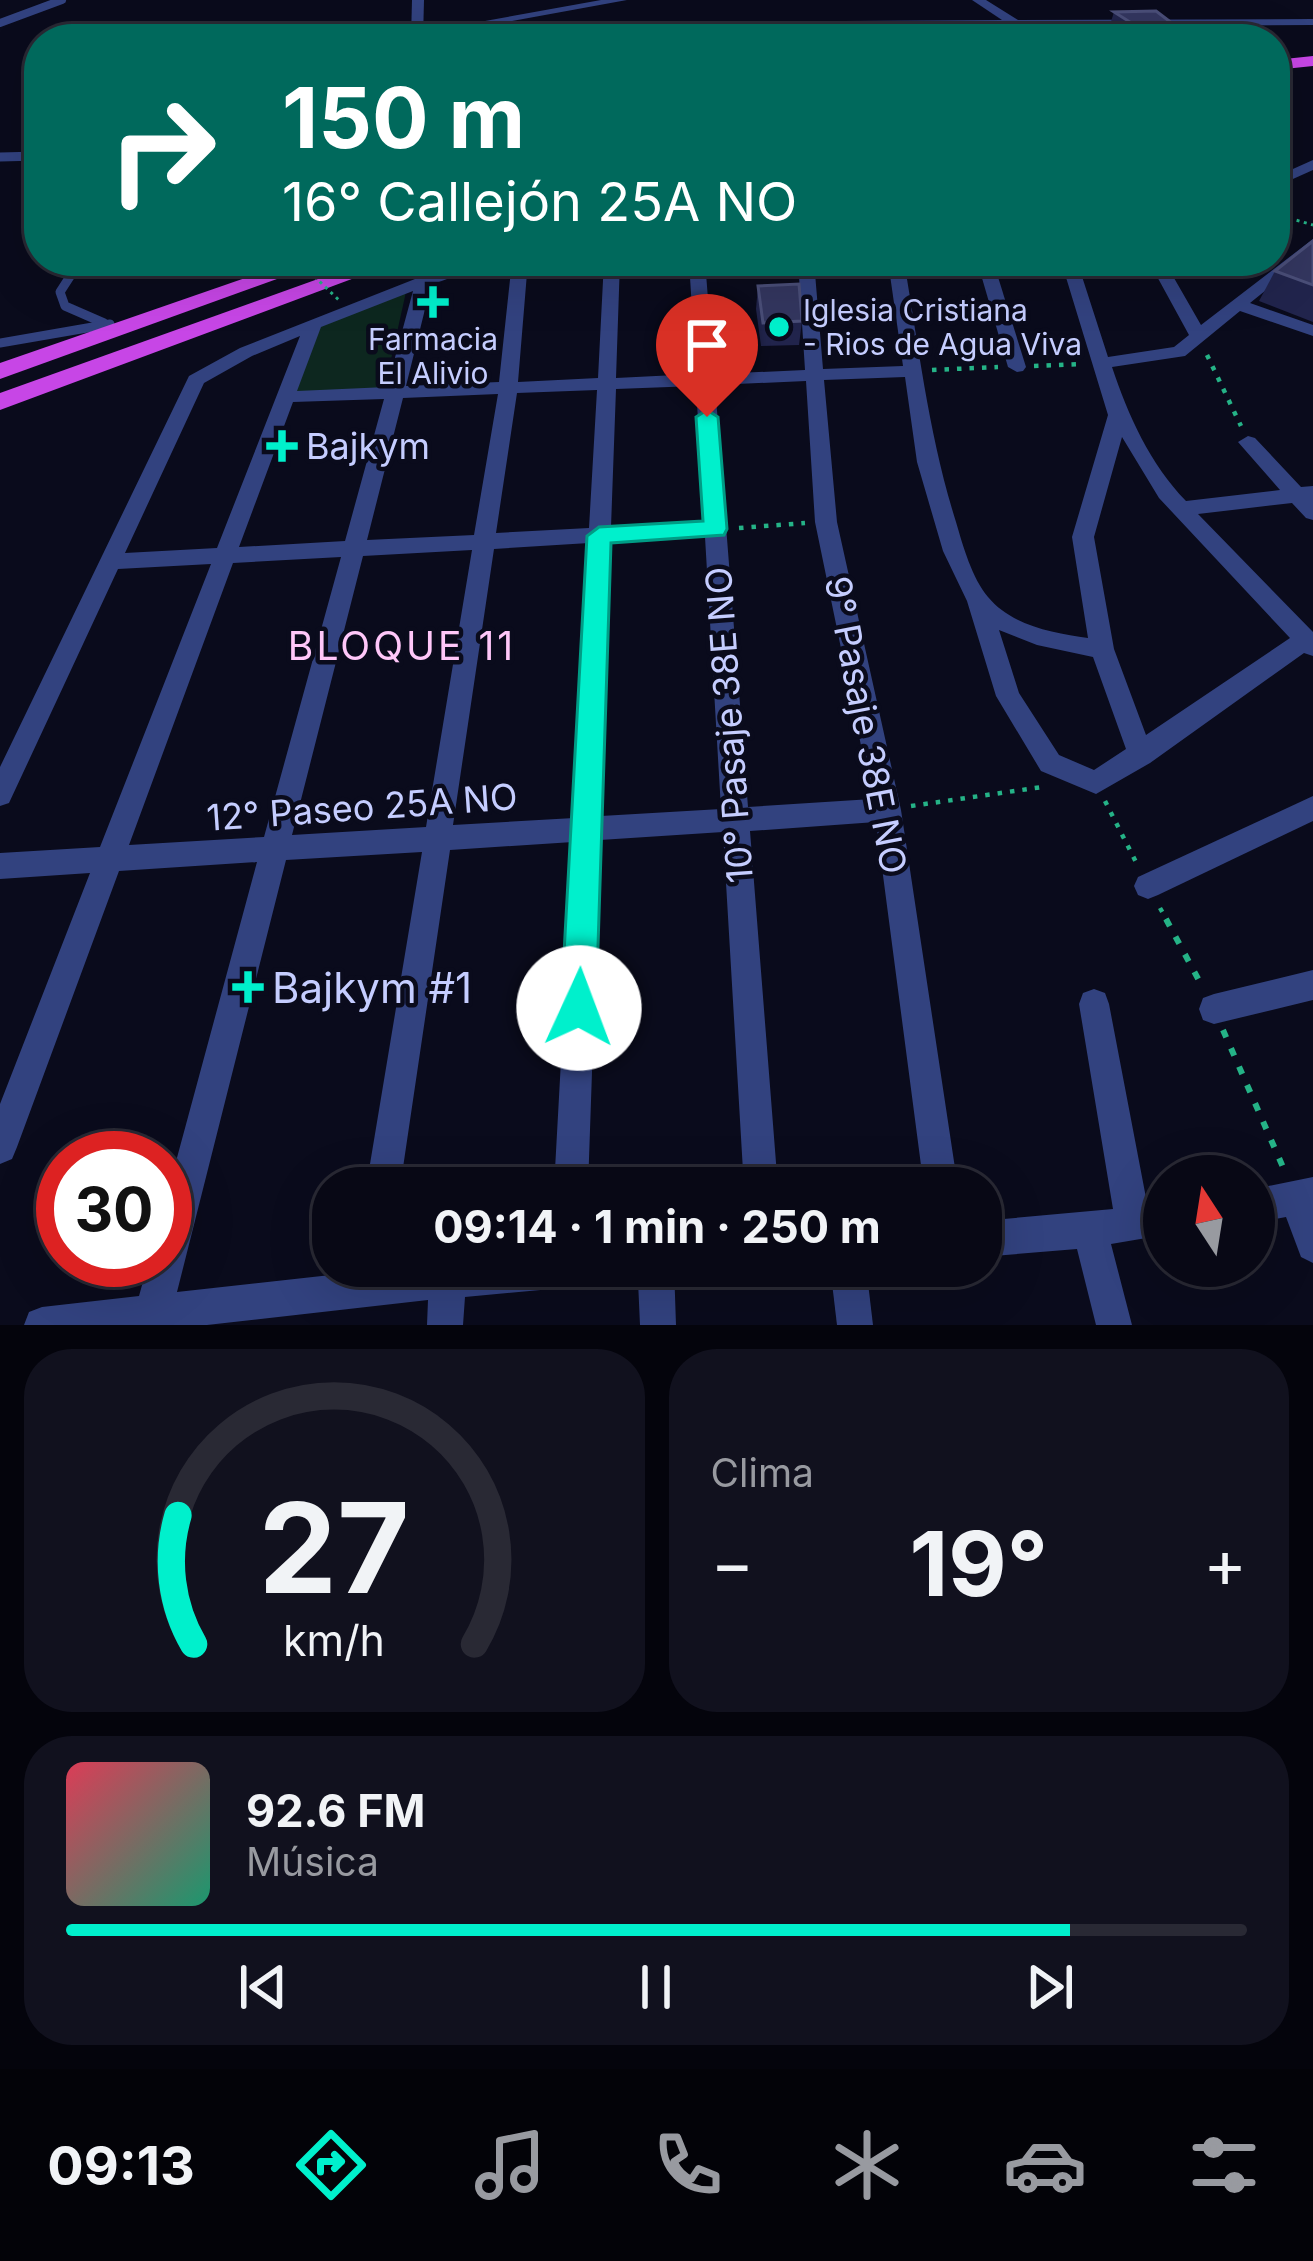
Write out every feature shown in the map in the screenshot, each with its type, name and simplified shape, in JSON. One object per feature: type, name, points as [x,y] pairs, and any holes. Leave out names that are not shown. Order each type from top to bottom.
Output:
[{"type":"highway","points":[[0,371],[271,276]]},
{"type":"highway","points":[[0,402],[348,276]]},
{"type":"highway","points":[[0,357],[109,330]]},
{"type":"street","points":[[511,24],[582,3],[620,0]]},
{"type":"street","points":[[978,0],[1017,24]]},
{"type":"street","points":[[582,3],[610,24]]},
{"type":"street","points":[[1280,8],[1294,21]]},
{"type":"street","points":[[688,12],[697,24]]},
{"type":"street","points":[[835,21],[838,24]]},
{"type":"street","points":[[897,21],[900,24]]},
{"type":"street","points":[[721,24],[1313,22]]},
{"type":"street","points":[[0,795],[196,380],[410,276]]},
{"type":"street","points":[[153,1313],[395,393],[419,276]]},
{"type":"street","points":[[386,1167],[508,388],[519,276]]},
{"type":"street","points":[[572,1167],[611,276]]},
{"type":"street","name":"10° Pasaje 38E NO","points":[[698,276],[760,1167]]},
{"type":"street","name":"9° Pasaje 38E NO","points":[[807,276],[826,522],[888,810],[938,1167]]},
{"type":"street","points":[[898,276],[927,462],[1008,696],[1050,763],[1096,783],[1309,643],[1166,493],[1118,415],[1074,276]]},
{"type":"street","points":[[990,276],[1017,367]]},
{"type":"street","points":[[1165,276],[1198,337]]},
{"type":"street","points":[[1102,363],[1179,352],[1274,276]]},
{"type":"street","points":[[1238,305],[1313,331]]},
{"type":"street","points":[[0,1147],[312,327]]},
{"type":"street","points":[[285,397],[914,371]]},
{"type":"street","points":[[1118,415],[1083,537],[1102,649],[1141,755]]},
{"type":"street","points":[[1248,442],[1304,494],[1313,513]]},
{"type":"street","points":[[1181,509],[1304,494]]},
{"type":"street","points":[[110,562],[715,529]]},
{"type":"street","points":[[978,602],[1005,627],[1039,640],[1102,649]]},
{"type":"street","points":[[1148,886],[1313,808]]},
{"type":"street","name":"12° Paseo 25A NO","points":[[0,866],[888,810]]},
{"type":"street","points":[[1214,1009],[1313,985]]},
{"type":"street","points":[[1094,1004],[1143,1196]]},
{"type":"street","points":[[1275,1203],[1306,1198],[1313,1245]]},
{"type":"street","points":[[1002,1237],[1143,1221]]},
{"type":"street","points":[[1090,1230],[1114,1325]]},
{"type":"street","points":[[42,1325],[153,1313],[256,1313],[340,1287]]},
{"type":"street","points":[[445,1325],[448,1287]]},
{"type":"street","points":[[657,1287],[658,1325]]},
{"type":"street","points":[[850,1287],[855,1325]]},
{"type":"lane","points":[[0,23],[62,0]]},
{"type":"lane","points":[[70,276],[60,292],[64,306],[109,330]]},
{"type":"lane","points":[[0,343],[109,330]]},
{"type":"path","points":[[314,276],[341,302]]},
{"type":"path","points":[[1198,337],[1248,442]]},
{"type":"path","points":[[715,529],[826,522]]},
{"type":"path","points":[[888,810],[1086,780]]},
{"type":"green space","points":[[406,292],[384,391],[295,394],[317,328]]},
{"type":"building","points":[[1156,11],[1173,24],[1133,24],[1114,12]]},
{"type":"building","points":[[1313,241],[1313,285],[1289,276],[1290,259]]},
{"type":"building","points":[[799,284],[802,321],[763,323],[758,286]]},
{"type":"place","name":"Farmacia El Alivio","points":[[433,302]]},
{"type":"place","name":"Iglesia Cristiana - Rios de Agua Viva","points":[[779,327]]},
{"type":"place","name":"Bajkym","points":[[282,446]]},
{"type":"place","name":"Bajkym #1","points":[[248,987]]},
{"type":"district","name":"BLOQUE 11","points":[[402,645]]},
{"type":"route","points":[[579,1008],[599,536],[715,529],[707,417]]}]
